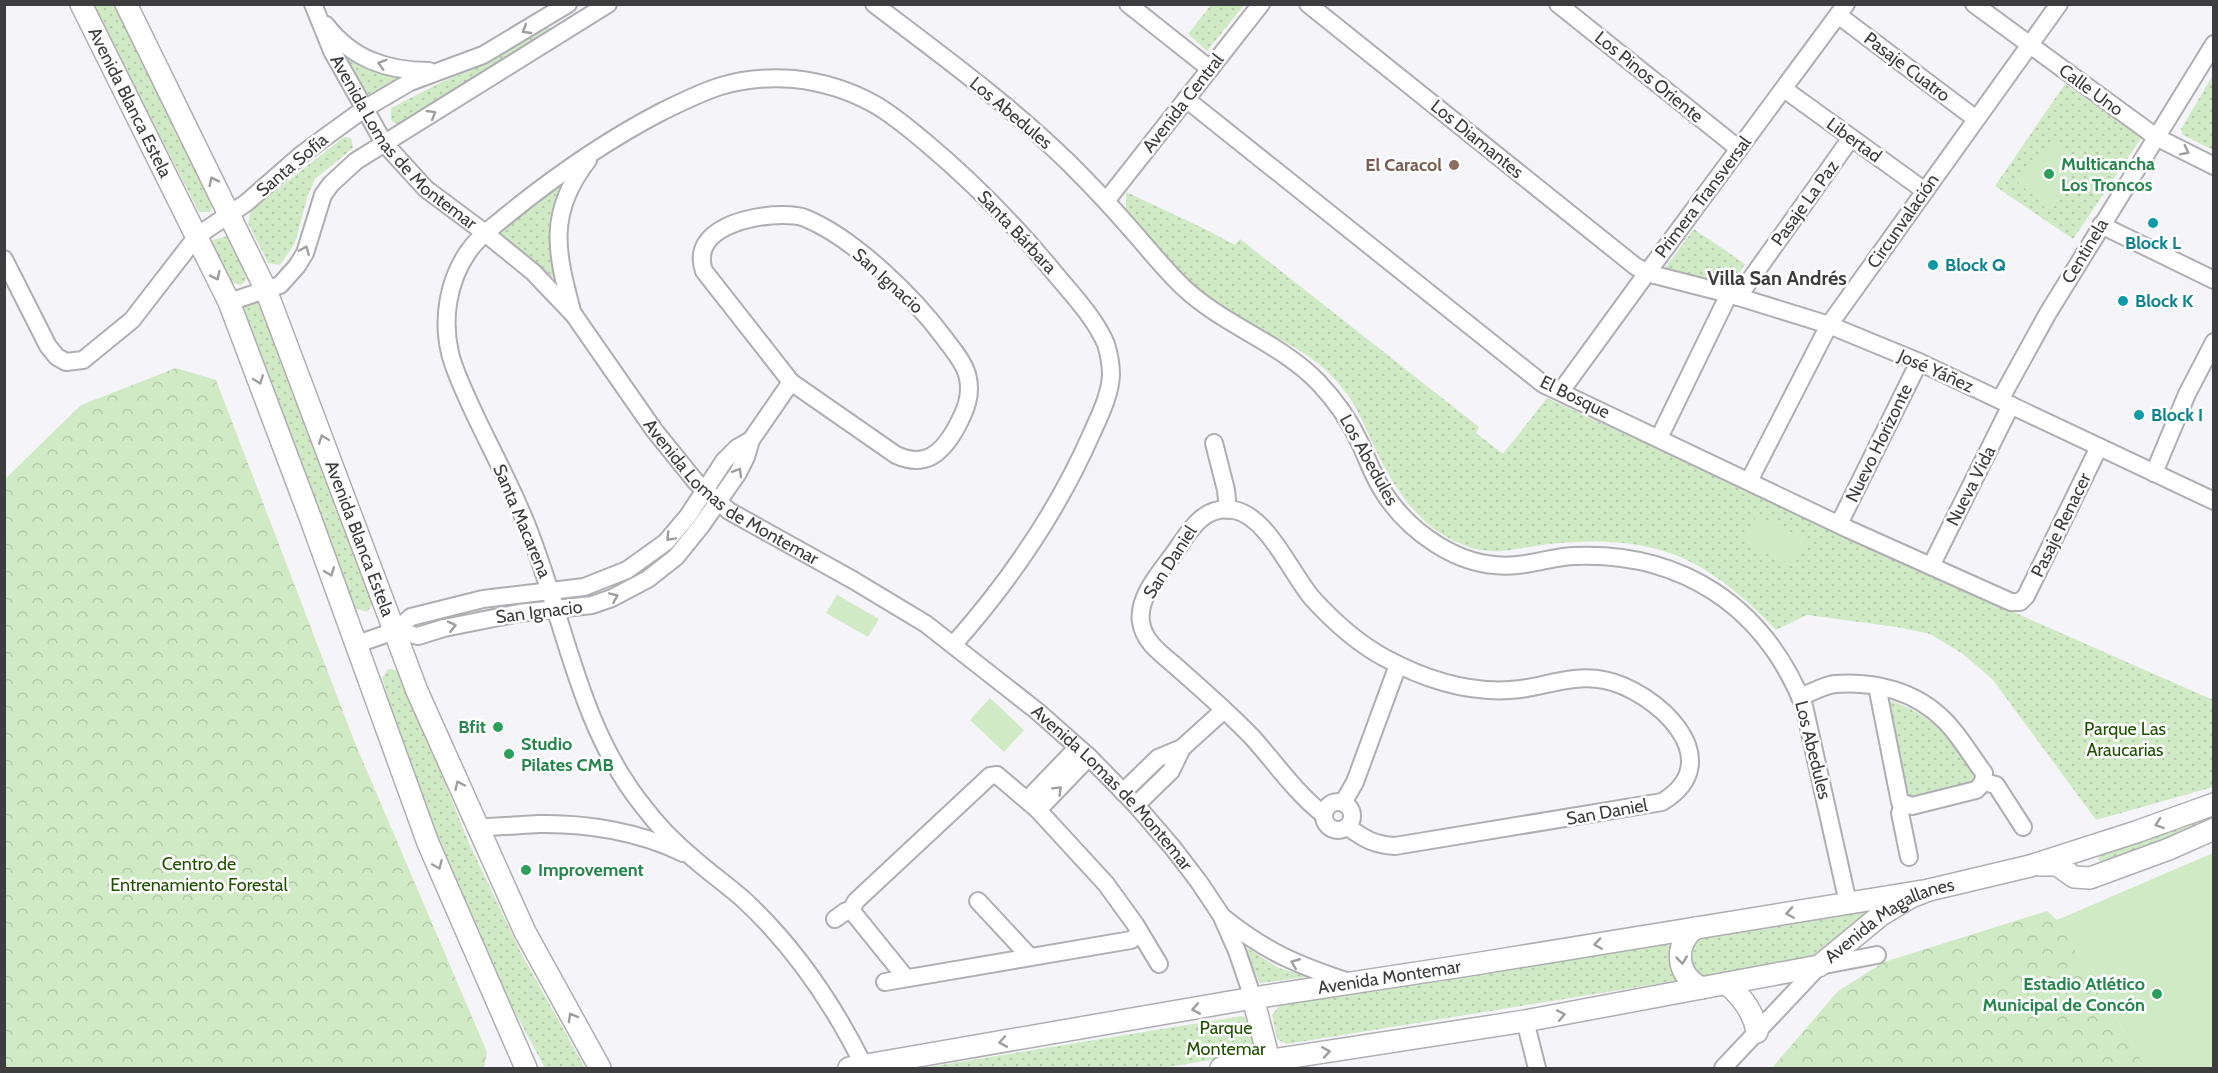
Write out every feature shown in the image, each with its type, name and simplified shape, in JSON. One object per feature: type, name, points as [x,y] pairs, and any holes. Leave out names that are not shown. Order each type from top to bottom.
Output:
[{"type":"main road","name":"Avenida Blanca Estela","points":[[81,4],[229,302],[357,644],[428,843],[526,1068]]},
{"type":"main road","name":"Avenida Blanca Estela","points":[[126,4],[266,290],[417,691],[525,932],[600,1068]]},
{"type":"main road","name":"Avenida Magallanes","points":[[1819,966],[1881,915],[1911,897],[1929,890],[2030,866],[2214,804]]},
{"type":"main road","name":"Avenida Magallanes","points":[[2030,866],[2057,865],[2074,878],[2080,879],[2099,875],[2169,849],[2214,829]]},
{"type":"main road","points":[[2099,875],[2090,861],[2091,854],[2103,843]]},
{"type":"main road","name":"Avenida Montemar","points":[[860,1068],[1253,998],[1929,890]]},
{"type":"main road","points":[[1695,928],[1682,945],[1680,960],[1687,977],[1702,988]]},
{"type":"main road","points":[[1221,1068],[1269,1064],[1525,1022],[1819,966]]},
{"type":"main road","points":[[1727,984],[1744,1002],[1755,1023],[1756,1032]]},
{"type":"main road","name":"Avenida Lomas de Montemar","points":[[1253,998],[1269,1064]]},
{"type":"street","points":[[229,302],[280,285],[305,253],[322,195],[356,161],[569,28],[583,11],[608,4]]},
{"type":"street","name":"Los Abedules","points":[[874,4],[1023,119],[1106,201],[1182,286],[1208,308],[1290,358],[1318,382],[1352,427],[1375,477],[1390,502],[1424,536],[1451,553],[1483,563],[1508,565],[1573,556],[1612,556],[1651,562],[1688,576],[1721,596],[1751,621],[1775,650],[1802,701],[1848,903]]},
{"type":"street","points":[[1128,4],[1210,69]]},
{"type":"street","name":"Avenida Central","points":[[1106,201],[1261,4]]},
{"type":"street","name":"Los Diamantes","points":[[1308,4],[1635,266],[1647,273]]},
{"type":"street","name":"Los Pinos Oriente","points":[[1558,4],[1739,149]]},
{"type":"street","name":"Calle Uno","points":[[1974,4],[2156,137],[2214,166]]},
{"type":"street","name":"Circunvalación","points":[[1749,481],[1829,325],[2059,4]]},
{"type":"street","name":"Santa Sofía","points":[[4,259],[53,353],[66,362],[78,362],[113,337],[144,306],[197,236],[246,204],[301,155],[364,109],[410,82],[483,55],[562,6]]},
{"type":"street","points":[[562,6],[569,28]]},
{"type":"street","points":[[314,7],[342,44],[368,60],[412,71],[439,71]]},
{"type":"street","name":"Avenida Lomas de Montemar","points":[[314,7],[332,51],[384,143],[426,189],[533,272],[573,315],[654,430],[696,482],[729,511],[853,580],[916,619],[1037,711],[1083,753],[1136,805],[1173,848],[1221,915],[1238,951],[1253,998]]},
{"type":"street","name":"Primera Transversal","points":[[1562,391],[1842,10]]},
{"type":"street","name":"Pasaje Cuatro","points":[[1842,10],[1976,119]]},
{"type":"street","name":"Centinela","points":[[2006,403],[2048,313],[2214,44]]},
{"type":"street","name":"Santa Bárbara","points":[[485,233],[537,191],[597,149],[661,112],[703,92],[761,79],[781,78],[819,83],[856,95],[890,114],[946,159],[1026,238],[1097,327],[1107,347],[1111,380],[1090,438],[1042,529],[978,616],[953,645]]},
{"type":"street","name":"Libertad","points":[[1784,89],[1925,191]]},
{"type":"street","name":"El Bosque","points":[[1186,99],[1543,384],[1839,524],[2012,602],[2020,602]]},
{"type":"street","name":"Pasaje La Paz","points":[[1659,438],[1734,295],[1851,138]]},
{"type":"street","name":"Santa Bárbara","points":[[573,315],[563,276],[557,231],[565,199],[573,182],[597,149]]},
{"type":"street","name":"San Ignacio","points":[[782,214],[804,218],[842,241],[877,267],[910,297],[952,348],[964,365],[968,376],[969,397],[963,417],[943,449],[929,458],[912,460],[896,455],[791,382],[708,277],[701,264],[702,250],[709,238],[760,216],[782,214]]},
{"type":"street","points":[[2101,225],[2214,280]]},
{"type":"street","name":"Santa Macarena","points":[[485,233],[464,258],[453,284],[447,312],[448,341],[455,370],[521,510],[594,723],[617,768],[645,809],[692,858],[743,899],[788,946],[827,999],[860,1068]]},
{"type":"street","name":"José Yáñez","points":[[1647,273],[1734,295],[1829,325],[1919,362],[2214,501]]},
{"type":"street","points":[[2154,473],[2187,394],[2214,342]]},
{"type":"street","name":"Nuevo Horizonte","points":[[1839,524],[1919,362]]},
{"type":"street","name":"San Ignacio","points":[[395,632],[418,636],[472,621],[592,605],[621,594],[648,579],[686,546],[742,465],[751,440],[791,382]]},
{"type":"street","name":"Nueva Vida","points":[[1931,566],[2006,403]]},
{"type":"street","name":"San Ignacio","points":[[357,644],[395,632],[411,617],[483,599],[551,592],[599,583],[640,562],[666,542],[677,529],[724,460],[737,448],[751,440]]},
{"type":"street","points":[[1214,443],[1226,490],[1228,510]]},
{"type":"street","name":"Pasaje Renacer","points":[[2020,602],[2031,586],[2099,447]]},
{"type":"street","name":"San Daniel","points":[[1228,510],[1241,512],[1255,520],[1298,579],[1327,613],[1360,642],[1398,665],[1437,680],[1480,689],[1501,691],[1587,678],[1602,679],[1630,688],[1655,703],[1674,723],[1688,746],[1690,758],[1687,776],[1677,791],[1662,802],[1434,841],[1384,846],[1365,839],[1348,827],[1339,831],[1330,828],[1326,824],[1324,814],[1305,800],[1255,740],[1150,643],[1142,629],[1140,615],[1144,601],[1154,583],[1196,522],[1211,513],[1228,510]]},
{"type":"street","points":[[1343,803],[1355,782],[1398,665]]},
{"type":"street","points":[[1802,701],[1838,693],[1843,686],[1878,686],[1903,692],[1936,712],[1947,722],[1984,773],[1983,782],[1976,790],[1912,807],[1903,805],[1898,798],[1878,686]]},
{"type":"street","points":[[1123,792],[1158,758],[1182,748],[1224,710]]},
{"type":"street","points":[[1136,805],[1171,771],[1182,748]]},
{"type":"street","points":[[1032,805],[1083,753]]},
{"type":"street","points":[[835,919],[851,910],[856,901],[990,776],[1000,777],[1032,805],[1106,884],[1159,964]]},
{"type":"street","points":[[1983,782],[1996,785],[2023,827]]},
{"type":"street","points":[[1324,814],[1331,804],[1343,803],[1351,809],[1352,813],[1348,827]]},
{"type":"street","points":[[1903,805],[1900,813],[1909,857]]},
{"type":"street","points":[[625,834],[636,827],[645,809]]},
{"type":"street","name":"Santa Macarena","points":[[479,827],[572,826],[625,834],[658,843],[692,858]]},
{"type":"street","points":[[978,901],[1030,957]]},
{"type":"street","points":[[851,910],[906,978]]},
{"type":"street","name":"Avenida Lomas de Montemar","points":[[1221,915],[1248,938],[1281,957],[1350,982]]},
{"type":"street","points":[[885,982],[1131,940],[1140,933]]},
{"type":"street","points":[[1819,966],[1877,955]]},
{"type":"street","name":"Avenida Magallanes","points":[[1723,1068],[1819,966]]},
{"type":"street","points":[[1525,1022],[1537,1068]]},
{"type":"green space","points":[[93,5],[115,5],[212,206],[210,212],[199,212]]},
{"type":"green space","points":[[1211,5],[1244,5],[1207,51],[1188,34]]},
{"type":"green space","points":[[546,27],[551,29],[399,126],[391,120],[391,108],[442,82],[488,63]]},
{"type":"green space","points":[[340,47],[408,74],[366,96]]},
{"type":"green space","points":[[2213,75],[2213,150],[2183,135],[2181,129]]},
{"type":"green space","points":[[2065,84],[2142,137],[2073,239],[1995,186]]},
{"type":"green space","points":[[344,137],[351,138],[353,148],[315,179],[307,198],[295,243],[280,265],[268,263],[248,223],[251,210]]},
{"type":"green space","name":"Multicancha Los Troncos","points":[[2051,142],[2080,165],[2048,206],[2018,183]]},
{"type":"green space","points":[[561,184],[552,209],[549,230],[554,278],[498,232]]},
{"type":"green space","name":"Parque Las Araucarias","points":[[1126,192],[1235,245],[1240,239],[1479,427],[1476,433],[1503,454],[1547,398],[2027,618],[2213,700],[2213,787],[2096,820],[1993,680],[1963,654],[1930,634],[1897,627],[1807,615],[1776,630],[1734,591],[1711,574],[1687,560],[1654,548],[1620,543],[1584,542],[1495,551],[1473,548],[1445,536],[1419,515],[1398,489],[1380,459],[1352,402],[1330,374],[1303,353],[1244,321],[1199,289],[1173,264],[1126,209]]},
{"type":"green space","points":[[1694,229],[1745,264],[1731,286],[1665,268]]},
{"type":"green space","points":[[228,236],[247,279],[241,285],[229,282],[209,241]]},
{"type":"green space","points":[[257,301],[302,409],[374,602],[367,612],[355,608],[241,308]]},
{"type":"green space","name":"Centro de Entrenamiento Forestal","points":[[176,368],[216,380],[355,743],[487,1052],[484,1068],[5,1068],[5,479],[81,405]]},
{"type":"green space","points":[[1756,516],[1806,539],[1794,566],[1744,542]]},
{"type":"green space","points":[[837,595],[879,619],[868,637],[826,613]]},
{"type":"green space","points":[[388,669],[401,671],[468,841],[521,953],[585,1068],[545,1068],[498,981],[420,796],[382,678]]},
{"type":"green space","points":[[990,698],[1024,730],[1004,752],[970,720]]},
{"type":"green space","points":[[1891,701],[1918,713],[1939,729],[1973,774],[1973,781],[1918,796],[1909,795],[1888,702]]},
{"type":"green space","points":[[2213,810],[2213,823],[2101,863],[2098,859],[2100,854]]},
{"type":"green space","name":"Estadio Atlético Municipal de Concón","points":[[2213,853],[2213,1068],[2146,1068],[2057,920]]},
{"type":"green space","points":[[1874,908],[1818,958],[1700,977],[1693,971],[1687,951],[1695,938]]},
{"type":"green space","points":[[2047,911],[2057,920],[2146,1068],[1772,1068],[1838,991],[1884,962]]},
{"type":"green space","points":[[1676,939],[1682,980],[1287,1044],[1277,1039],[1272,1015],[1279,1006]]},
{"type":"green space","points":[[1247,948],[1279,968],[1309,977],[1260,983],[1244,949]]},
{"type":"green space","name":"Parque Montemar","points":[[1242,1016],[1248,1020],[1253,1045],[1248,1054],[1162,1068],[923,1068]]},
{"type":"place","name":"El Caracol","points":[[1454,165]]},
{"type":"place","name":"Multicancha Los Troncos","points":[[2049,174]]},
{"type":"place","name":"Block L","points":[[2153,223]]},
{"type":"place","name":"Block Q","points":[[1933,265]]},
{"type":"place","name":"Block K","points":[[2123,301]]},
{"type":"place","name":"Block I","points":[[2139,415]]},
{"type":"place","name":"Bfit","points":[[498,727]]},
{"type":"place","name":"Studio Pilates CMB","points":[[509,754]]},
{"type":"place","name":"Improvement","points":[[526,870]]},
{"type":"place","name":"Estadio Atlético Municipal de Concón","points":[[2157,994]]},
{"type":"district","name":"Villa San Andrés","points":[[1777,278]]}]
